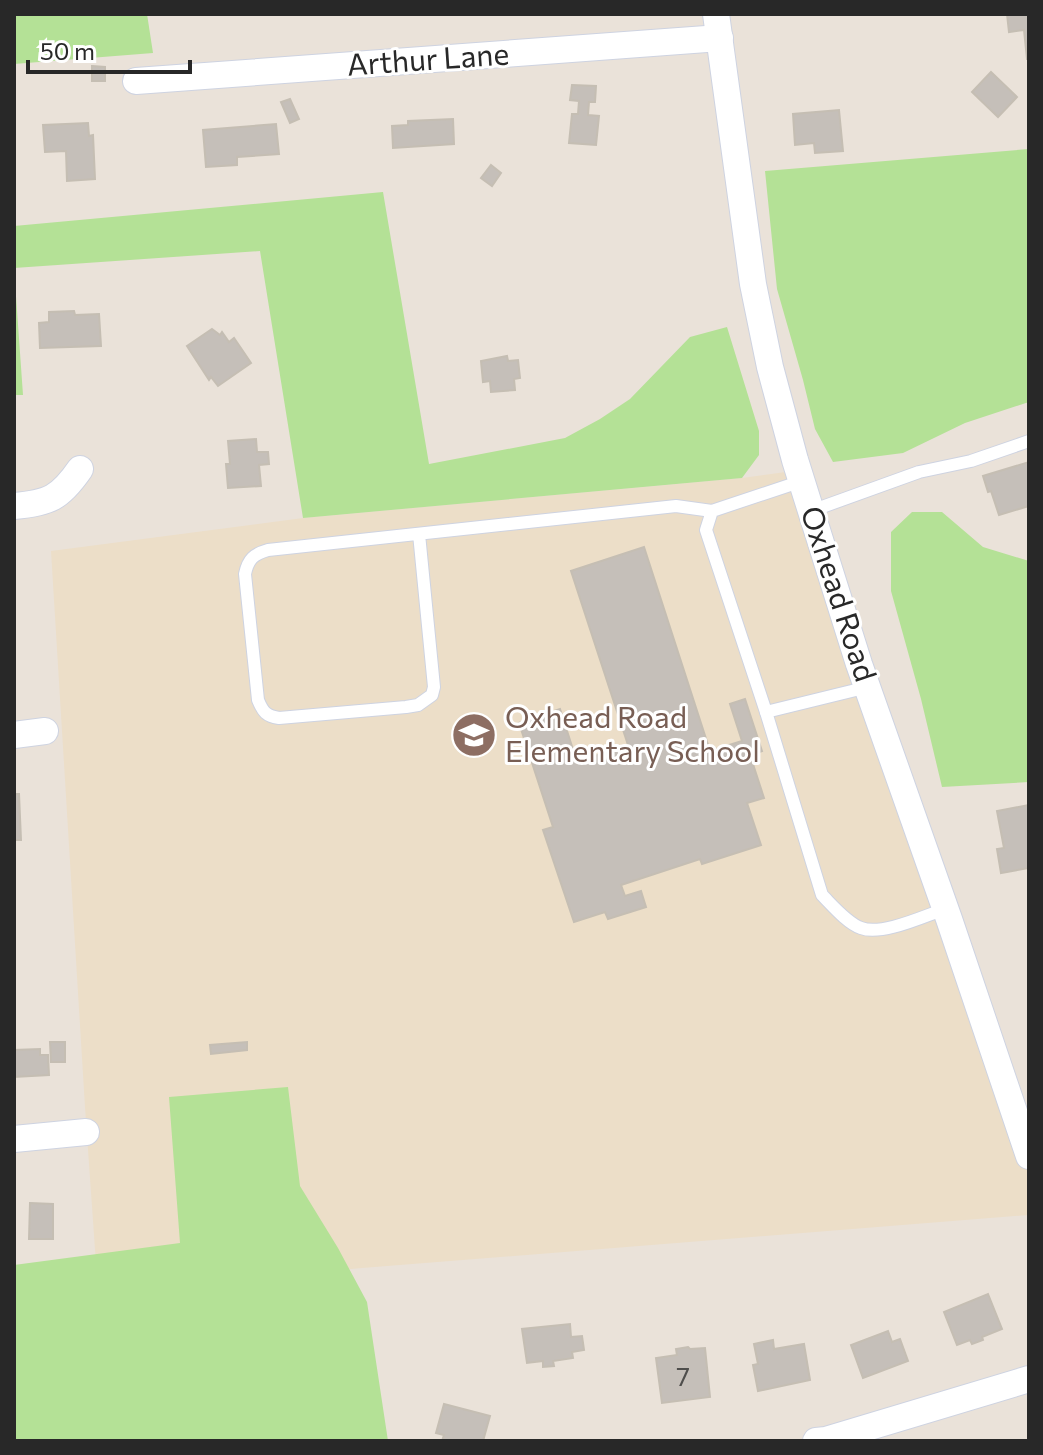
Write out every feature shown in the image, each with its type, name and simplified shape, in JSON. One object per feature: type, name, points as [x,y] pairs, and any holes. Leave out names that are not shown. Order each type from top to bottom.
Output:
[{"type":"street","name":"Arthur Lane","points":[[136,81],[718,26]]},
{"type":"street","name":"Oxhead Road","points":[[718,26],[753,284],[770,367],[811,511],[868,687],[1029,1156]]},
{"type":"street","points":[[14,506],[52,499],[80,469]]},
{"type":"street","points":[[14,735],[45,731]]},
{"type":"street","points":[[14,1139],[86,1132]]},
{"type":"street","points":[[816,1441],[1029,1379]]},
{"type":"lane","points":[[811,511],[919,472],[971,461],[1029,441]]},
{"type":"lane","points":[[419,534],[434,687],[432,695],[418,705],[406,707],[279,718],[267,716],[258,700],[245,574],[247,564],[255,554],[268,550],[676,506],[712,511],[802,481]]},
{"type":"lane","points":[[712,511],[706,530],[822,895],[861,928],[888,929],[945,909]]},
{"type":"lane","points":[[766,712],[868,687]]},
{"type":"shaded area","name":"Oxhead Road Elementary School","points":[[793,471],[1029,1166],[1029,1215],[98,1292],[51,551],[303,518]]},
{"type":"green space","points":[[14,14],[147,14],[153,53],[14,64]]},
{"type":"green space","points":[[1029,149],[1029,402],[965,423],[903,453],[833,462],[815,429],[777,289],[765,171]]},
{"type":"green space","points":[[383,192],[429,464],[565,438],[630,399],[690,337],[727,327],[759,431],[759,455],[742,478],[303,518],[260,251],[14,268],[14,226]]},
{"type":"green space","points":[[14,268],[23,395],[14,395]]},
{"type":"green space","points":[[912,512],[942,512],[983,547],[1029,561],[1029,782],[942,787],[891,591],[891,532]]},
{"type":"green space","points":[[288,1087],[300,1186],[367,1302],[388,1441],[14,1441],[14,1265],[180,1243],[169,1097]]},
{"type":"building","points":[[1007,14],[1029,14],[1029,59],[1024,30],[1009,32]]},
{"type":"building","points":[[92,66],[105,67],[105,81],[92,81]]},
{"type":"building","points":[[991,72],[1017,97],[998,117],[972,92]]},
{"type":"building","points":[[572,85],[596,86],[595,102],[589,102],[588,115],[599,116],[596,145],[569,143],[572,114],[578,114],[579,101],[570,100]]},
{"type":"building","points":[[290,99],[299,119],[290,123],[281,102]]},
{"type":"building","points":[[839,110],[843,151],[815,153],[814,143],[795,145],[793,114]]},
{"type":"building","points":[[453,119],[454,144],[393,148],[392,126],[408,125],[408,121]]},
{"type":"building","points":[[88,123],[89,136],[93,135],[95,179],[67,181],[66,151],[45,152],[43,125]]},
{"type":"building","points":[[276,124],[279,154],[237,157],[237,165],[206,167],[203,130]]},
{"type":"building","points":[[491,165],[501,173],[492,186],[481,178]]},
{"type":"building","points":[[74,311],[75,315],[99,314],[101,346],[40,348],[39,323],[49,322],[49,312]]},
{"type":"building","points":[[212,329],[220,335],[222,332],[229,342],[234,338],[251,363],[218,386],[211,377],[209,380],[187,346]]},
{"type":"building","points":[[507,356],[508,361],[518,360],[520,378],[514,379],[515,390],[491,392],[490,381],[483,382],[481,361]]},
{"type":"building","points":[[256,439],[257,452],[268,452],[269,464],[259,465],[261,486],[228,488],[228,441]]},
{"type":"building","points":[[1029,462],[1029,506],[999,515],[983,476]]},
{"type":"building","points":[[644,547],[710,751],[742,741],[730,704],[745,699],[762,751],[750,755],[764,798],[747,803],[761,845],[702,864],[700,859],[621,885],[625,896],[641,891],[646,907],[608,919],[605,912],[574,922],[543,830],[553,827],[519,723],[560,709],[577,762],[628,745],[571,571]]},
{"type":"building","points":[[14,794],[19,794],[21,840],[14,840]]},
{"type":"building","points":[[1029,805],[1029,868],[1001,873],[997,849],[1004,848],[997,811]]},
{"type":"building","points":[[50,1042],[65,1042],[65,1062],[51,1062]]},
{"type":"building","points":[[247,1042],[247,1050],[211,1054],[210,1045]]},
{"type":"building","points":[[40,1049],[40,1055],[48,1055],[49,1075],[14,1077],[14,1050]]},
{"type":"building","points":[[30,1203],[53,1204],[53,1239],[29,1239]]},
{"type":"building","points":[[988,1294],[1002,1329],[972,1344],[970,1340],[957,1345],[944,1312]]},
{"type":"building","points":[[570,1324],[571,1337],[582,1336],[584,1350],[572,1352],[573,1358],[553,1361],[554,1366],[543,1367],[543,1361],[527,1363],[522,1329]]},
{"type":"building","points":[[888,1331],[892,1342],[900,1339],[908,1361],[863,1378],[851,1345]]},
{"type":"building","points":[[773,1340],[774,1349],[804,1344],[810,1380],[758,1391],[753,1365],[758,1364],[754,1344]]},
{"type":"building","points":[[705,1348],[710,1397],[662,1403],[656,1358],[677,1355],[676,1349]]},
{"type":"building","points":[[444,1404],[490,1416],[483,1441],[442,1441],[444,1435],[436,1433]]},
{"type":"place","name":"Oxhead Road Elementary School","points":[[474,735]]}]
